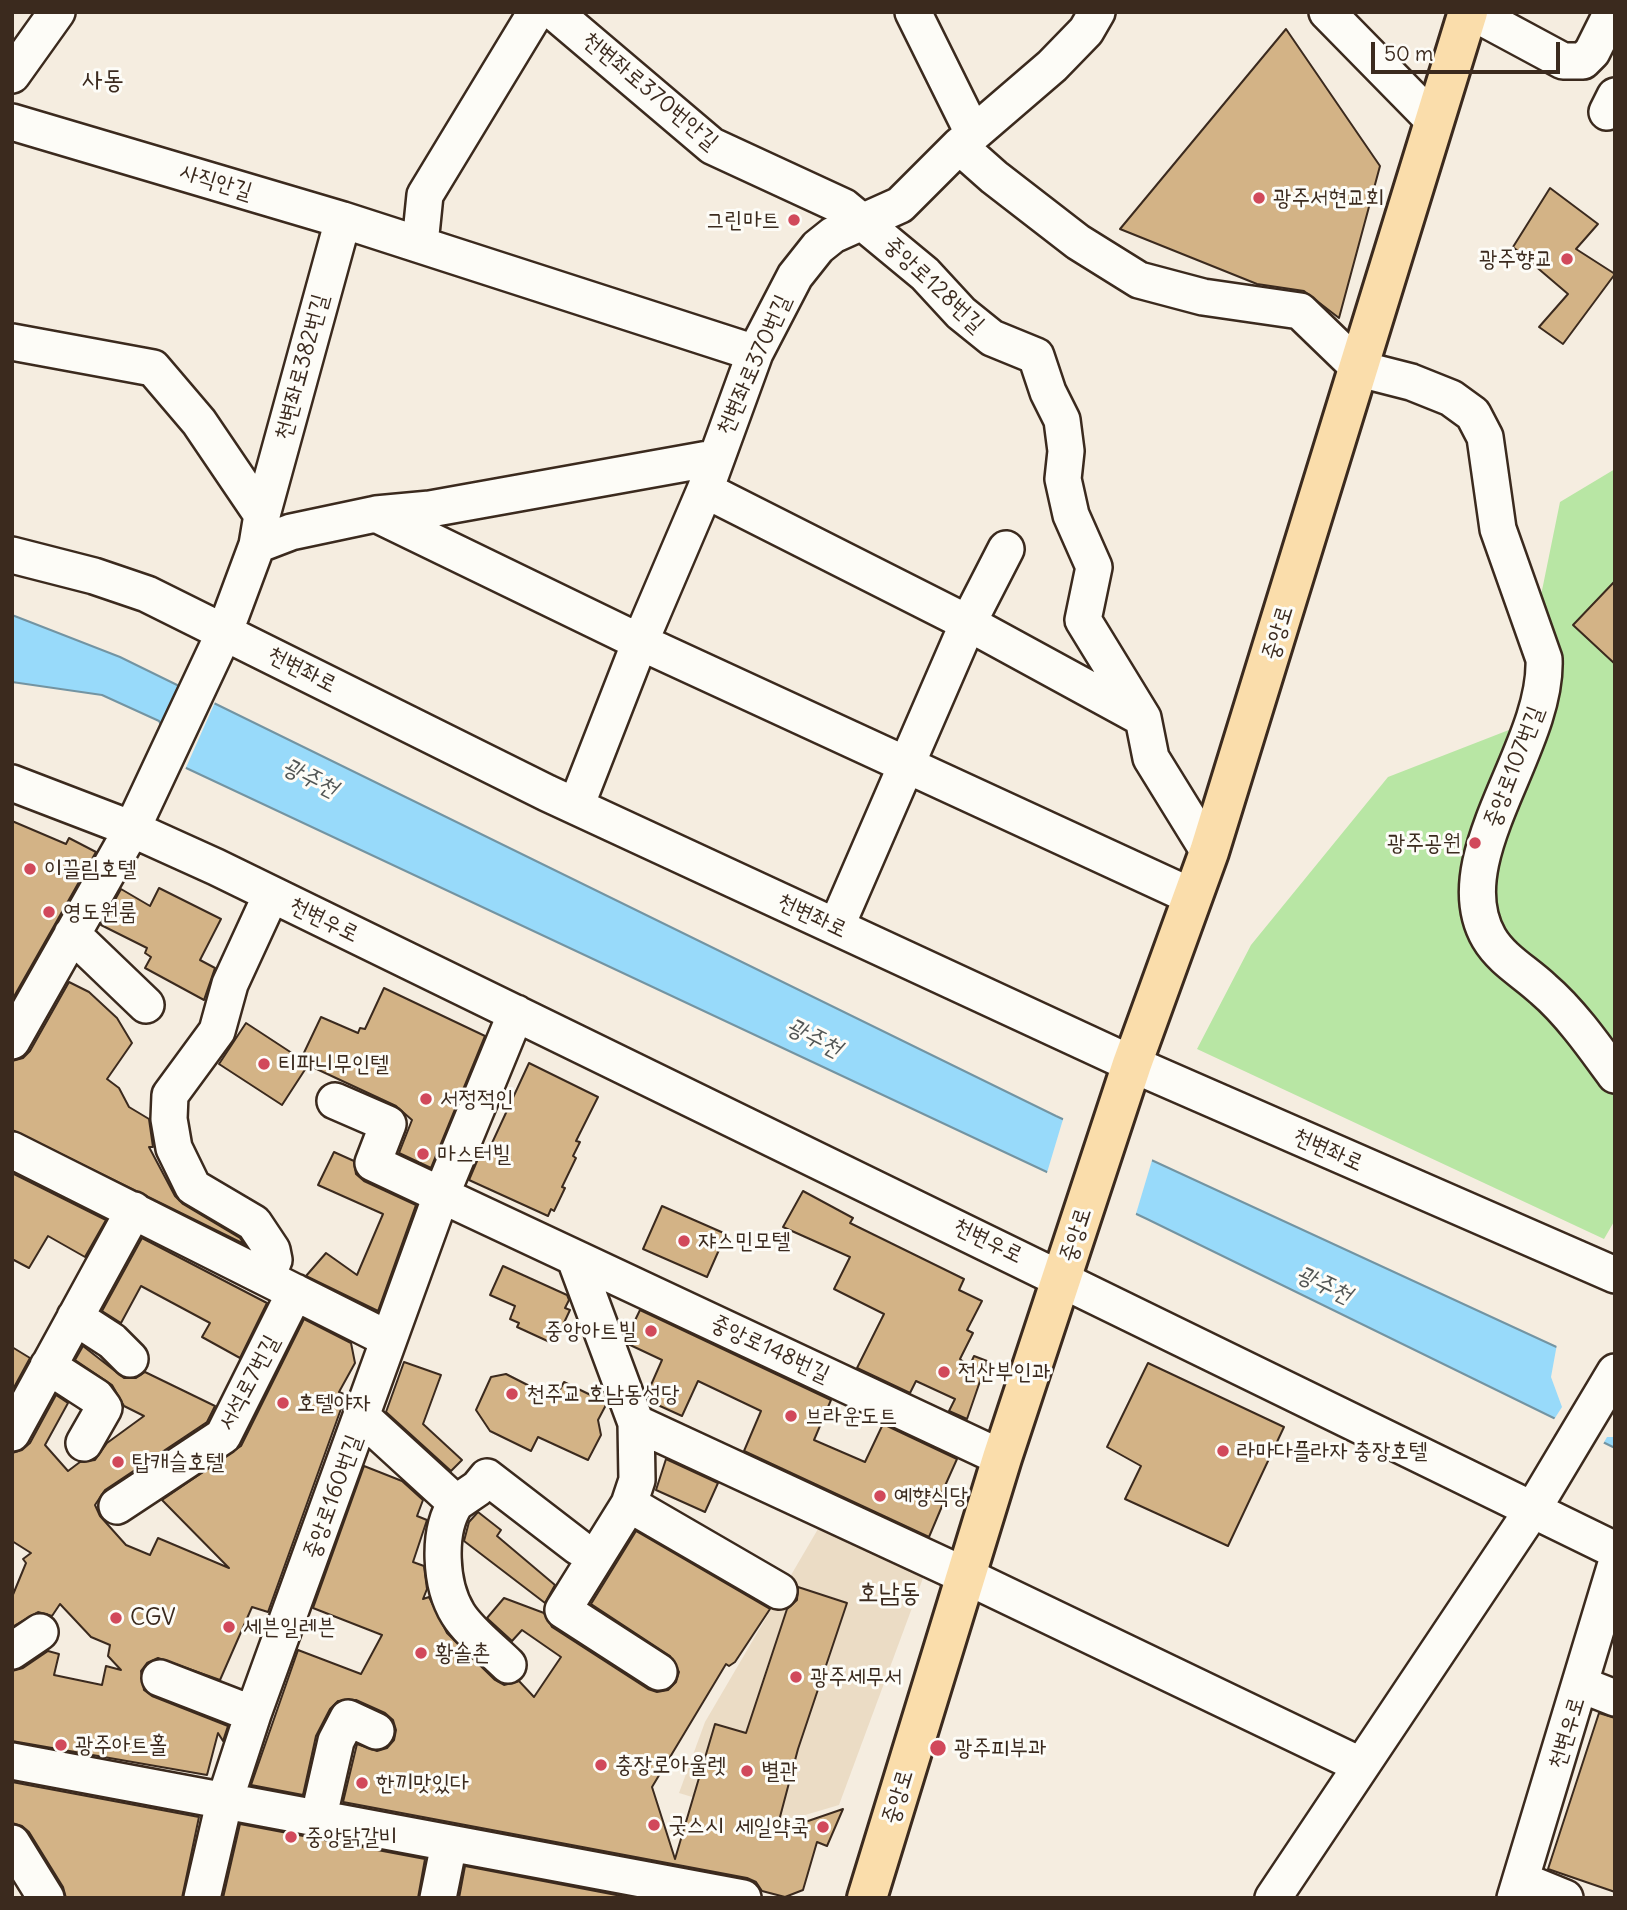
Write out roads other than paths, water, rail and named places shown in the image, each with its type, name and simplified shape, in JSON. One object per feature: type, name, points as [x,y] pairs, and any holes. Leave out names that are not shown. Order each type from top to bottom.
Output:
[{"type":"main road","name":"중앙로","points":[[867,1898],[1002,1458],[1132,1064],[1209,852],[1470,12]]},
{"type":"street","points":[[12,75],[57,12]]},
{"type":"street","points":[[420,244],[425,195],[536,12]]},
{"type":"street","name":"천변좌로370번안길","points":[[554,12],[712,146],[816,192],[863,220]]},
{"type":"street","points":[[913,12],[966,139],[994,177],[1078,242],[1139,280],[1203,297],[1300,312],[1360,369]]},
{"type":"street","name":"천변좌로370번길","points":[[576,806],[710,474],[755,353],[782,297],[818,247],[863,220],[900,205],[966,139],[1052,66],[1086,31],[1097,12]]},
{"type":"street","points":[[1326,12],[1434,121]]},
{"type":"street","points":[[1470,12],[1563,61],[1597,58],[1612,12]]},
{"type":"street","name":"사직안길","points":[[12,122],[420,244],[755,353]]},
{"type":"street","name":"천변좌로382번길","points":[[132,829],[225,631],[260,530],[342,220]]},
{"type":"street","name":"중앙로128번길","points":[[863,220],[992,338],[1036,356],[1048,392],[1062,420],[1066,451],[1063,479],[1071,515],[1094,567],[1083,620],[1143,718],[1151,758],[1209,852]]},
{"type":"street","points":[[12,342],[153,368],[199,422],[260,530],[291,532],[376,513],[640,642],[1193,897]]},
{"type":"street","name":"중앙로107번길","points":[[1360,369],[1411,382],[1451,398],[1472,414],[1480,425],[1498,529],[1544,659],[1544,677],[1536,717],[1484,846],[1477,912],[1497,951],[1545,990],[1615,1075]]},
{"type":"street","points":[[710,474],[854,565],[1143,718]]},
{"type":"street","name":"천변좌로370번길","points":[[376,513],[430,509],[494,498],[710,474]]},
{"type":"street","points":[[836,927],[968,623],[1006,549]]},
{"type":"street","name":"천변좌로","points":[[12,555],[94,576],[147,594],[576,806],[836,927],[1132,1064],[1615,1275]]},
{"type":"street","name":"천변우로","points":[[12,783],[132,829],[271,894],[1062,1277],[1539,1499],[1615,1550]]},
{"type":"street","points":[[12,1041],[132,829]]},
{"type":"street","name":"서석로7번길","points":[[117,1506],[223,1436],[280,1284],[272,1250],[254,1223],[193,1187],[174,1148],[169,1119],[170,1095],[217,1031],[230,984],[271,894]]},
{"type":"street","points":[[72,934],[146,1005]]},
{"type":"street","points":[[362,1417],[442,1193],[516,1013]]},
{"type":"street","points":[[335,1101],[388,1124],[373,1163],[442,1193]]},
{"type":"street","points":[[12,1150],[388,1339]]},
{"type":"street","name":"중앙로148번길","points":[[442,1193],[575,1259],[1002,1458]]},
{"type":"street","points":[[12,1433],[134,1210]]},
{"type":"street","points":[[575,1259],[636,1423],[637,1480],[629,1504],[563,1611],[659,1672]]},
{"type":"street","points":[[75,1317],[112,1341],[130,1359]]},
{"type":"street","points":[[48,1366],[96,1397],[104,1408],[84,1443]]},
{"type":"street","points":[[1273,1898],[1539,1499],[1615,1373]]},
{"type":"street","name":"중앙로160번길","points":[[202,1898],[224,1803],[253,1714],[362,1417],[456,1503]]},
{"type":"street","points":[[636,1423],[966,1576],[1360,1765]]},
{"type":"street","points":[[508,1665],[460,1616],[450,1599],[444,1539],[447,1516],[456,1503],[478,1488],[487,1477],[578,1546]]},
{"type":"street","points":[[629,1504],[779,1591]]},
{"type":"street","name":"천변우로","points":[[1518,1889],[1582,1685],[1615,1567]]},
{"type":"street","points":[[160,1678],[253,1714]]},
{"type":"street","points":[[1582,1685],[1615,1698]]},
{"type":"street","points":[[318,1820],[335,1741],[348,1718],[376,1731]]},
{"type":"street","points":[[12,1761],[449,1844],[667,1891],[743,1898]]},
{"type":"street","points":[[12,1843],[46,1898]]},
{"type":"street","points":[[438,1898],[449,1844]]},
{"type":"street","points":[[1518,1889],[1565,1898]]},
{"type":"water","name":"광주천","points":[[12,615],[120,657],[1056,1116],[1615,1374],[1615,1448],[1147,1219],[184,767],[159,721],[102,695],[12,682]]},
{"type":"place","name":"광주서현교회","points":[[1259,198]]},
{"type":"place","name":"그린마트","points":[[794,220]]},
{"type":"place","name":"광주향교","points":[[1567,259]]},
{"type":"place","name":"광주공원","points":[[1475,843]]},
{"type":"place","name":"이끌림호텔","points":[[30,869]]},
{"type":"place","name":"영도원룸","points":[[49,912]]},
{"type":"place","name":"티파니무인텔","points":[[264,1064]]},
{"type":"place","name":"서정적인","points":[[426,1099]]},
{"type":"place","name":"마스터빌","points":[[423,1154]]},
{"type":"place","name":"쟈스민모텔","points":[[684,1241]]},
{"type":"place","name":"중앙아트빌","points":[[651,1331]]},
{"type":"place","name":"전산부인과","points":[[944,1372]]},
{"type":"place","name":"천주교 호남동성당","points":[[512,1394]]},
{"type":"place","name":"호텔야자","points":[[283,1403]]},
{"type":"place","name":"브라운도트","points":[[791,1416]]},
{"type":"place","name":"라마다플라자 충장호텔","points":[[1223,1451]]},
{"type":"place","name":"탑캐슬호텔","points":[[118,1462]]},
{"type":"place","name":"예향식당","points":[[880,1496]]},
{"type":"place","name":"CGV","points":[[116,1618]]},
{"type":"place","name":"세븐일레븐","points":[[229,1627]]},
{"type":"place","name":"황솔촌","points":[[421,1653]]},
{"type":"place","name":"광주세무서","points":[[796,1677]]},
{"type":"place","name":"광주아트홀","points":[[61,1745]]},
{"type":"place","name":"광주피부과","points":[[938,1748]]},
{"type":"place","name":"충장로아울렛","points":[[601,1765]]},
{"type":"place","name":"별관","points":[[747,1771]]},
{"type":"place","name":"한끼맛있다","points":[[362,1783]]},
{"type":"place","name":"굿스시","points":[[654,1825]]},
{"type":"place","name":"세일약국","points":[[823,1827]]},
{"type":"place","name":"중앙닭갈비","points":[[291,1837]]},
{"type":"district","name":"사동","points":[[103,81]]},
{"type":"district","name":"호남동","points":[[889,1594]]}]
